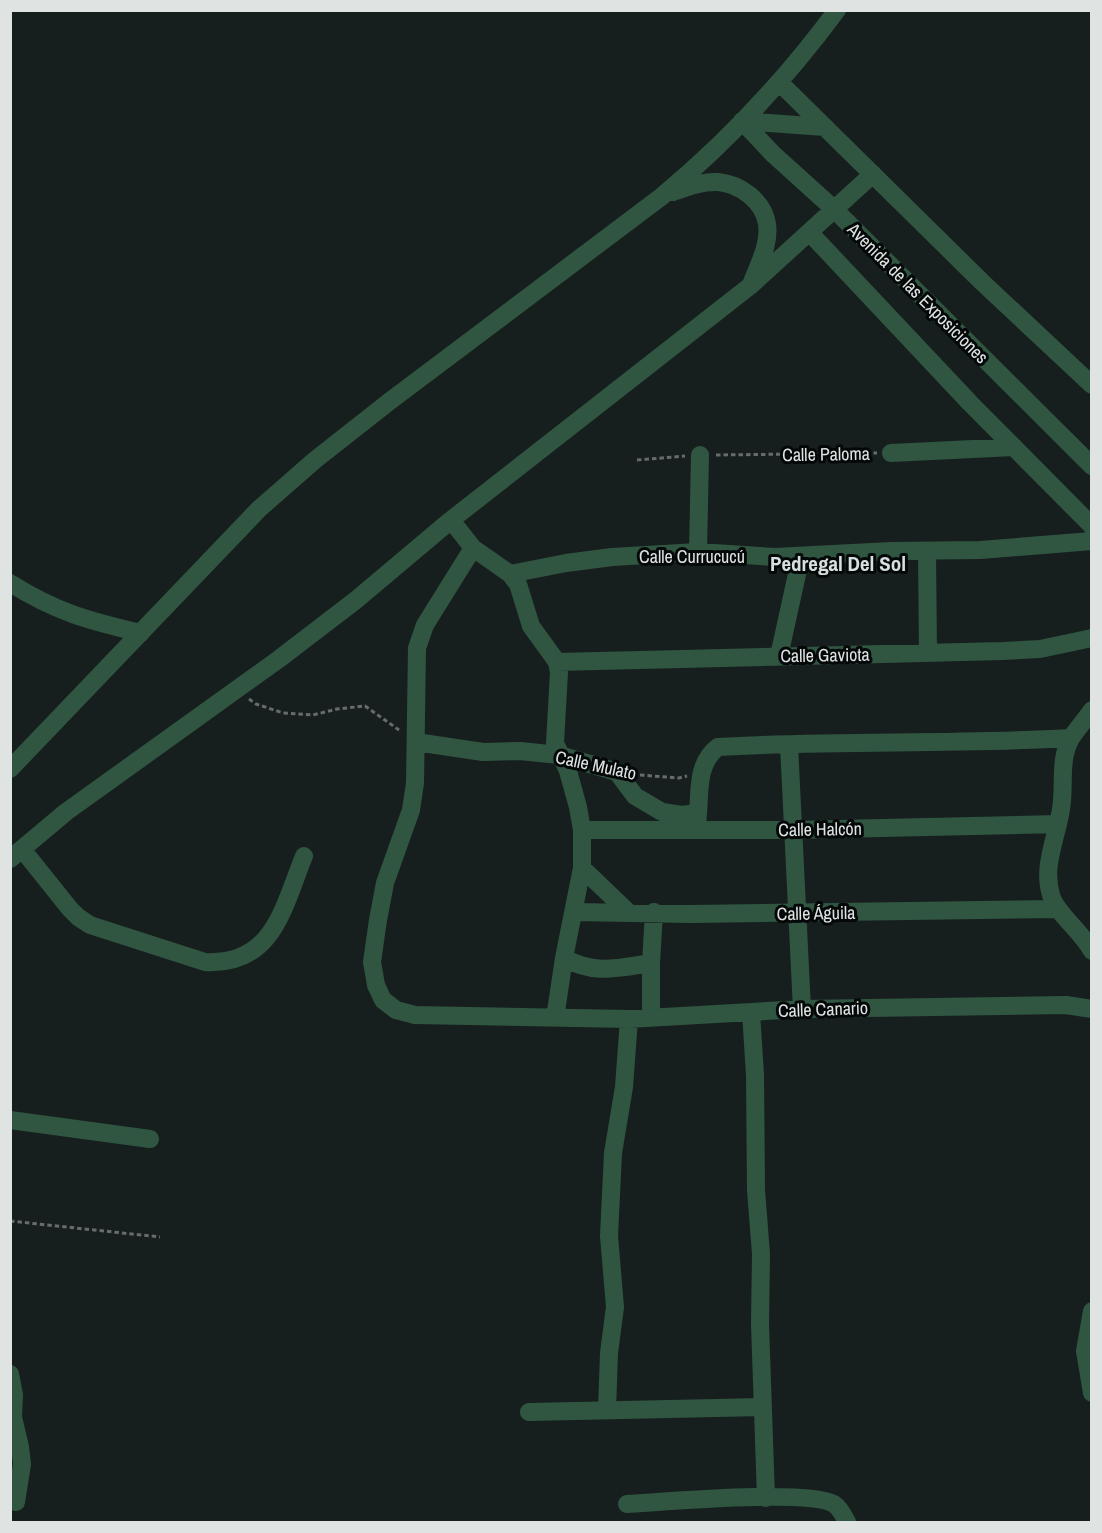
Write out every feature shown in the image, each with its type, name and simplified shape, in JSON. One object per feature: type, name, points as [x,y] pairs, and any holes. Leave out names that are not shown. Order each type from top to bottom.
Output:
[{"type":"street","points":[[10,769],[259,509],[285,485],[390,401],[687,176],[779,82],[837,10]]},
{"type":"street","points":[[779,82],[983,283],[1092,385]]},
{"type":"street","points":[[742,121],[825,127]]},
{"type":"street","name":"Avenida de las Exposiciones","points":[[742,121],[773,154],[835,210],[1092,466]]},
{"type":"street","points":[[304,856],[270,935],[249,954],[220,963],[197,960],[90,925],[78,917],[16,854],[66,812],[236,690],[356,600],[451,520],[750,286],[873,174]]},
{"type":"street","points":[[661,197],[685,188],[717,182],[732,185],[756,200],[764,211],[768,225],[760,262],[750,286]]},
{"type":"street","points":[[810,233],[1092,526]]},
{"type":"street","name":"Calle Paloma","points":[[891,453],[1014,447]]},
{"type":"street","points":[[698,552],[700,455]]},
{"type":"street","points":[[451,520],[473,548],[510,574],[518,584],[531,626],[556,662],[559,690],[555,743],[573,788],[582,830],[582,868],[555,1017]]},
{"type":"street","name":"Calle Currucucú","points":[[510,574],[612,557],[698,552],[775,557],[891,551],[927,552],[1092,541]]},
{"type":"street","name":"Calle Canario","points":[[473,548],[425,624],[417,648],[416,783],[411,810],[385,883],[372,962],[376,985],[383,1000],[396,1010],[415,1015],[629,1019],[802,1009],[1066,1005],[1092,1009]]},
{"type":"street","points":[[927,552],[928,653]]},
{"type":"street","points":[[779,656],[801,556]]},
{"type":"street","points":[[10,583],[39,601],[69,614],[141,633]]},
{"type":"street","name":"Calle Gaviota","points":[[556,662],[1040,649],[1092,638]]},
{"type":"street","points":[[1092,710],[1070,738],[1064,756],[1062,807],[1050,853],[1048,876],[1051,896],[1058,909],[1086,940],[1092,951]]},
{"type":"street","points":[[617,772],[635,796],[662,812],[682,815],[697,822],[701,769],[708,754],[718,747],[817,743],[996,742],[1070,738]]},
{"type":"street","name":"Calle Mulato","points":[[416,742],[483,752],[520,751],[559,755],[617,772]]},
{"type":"street","points":[[789,745],[802,1009]]},
{"type":"street","name":"Calle Halcón","points":[[582,830],[697,822],[792,830],[1058,824]]},
{"type":"street","points":[[582,868],[628,912]]},
{"type":"street","name":"Calle Águila","points":[[574,912],[690,914],[1058,909]]},
{"type":"street","points":[[651,1018],[654,912]]},
{"type":"street","points":[[564,958],[588,969],[602,970],[651,963]]},
{"type":"street","points":[[751,1012],[755,1076],[756,1190],[761,1254],[766,1498]]},
{"type":"street","points":[[607,1410],[609,1353],[615,1307],[609,1236],[613,1153],[624,1087],[629,1019]]},
{"type":"street","points":[[10,1120],[150,1139]]},
{"type":"street","points":[[1092,1311],[1088,1351],[1092,1393]]},
{"type":"street","points":[[10,1374],[14,1395],[13,1417],[20,1447],[21,1464],[16,1502]]},
{"type":"street","points":[[530,1412],[763,1407]]},
{"type":"street","points":[[627,1504],[766,1498],[814,1499],[832,1503],[841,1510],[847,1522]]},
{"type":"path","name":"Calle Paloma","points":[[637,460],[700,455],[891,453]]},
{"type":"path","points":[[236,690],[256,704],[283,713],[313,715],[337,709],[366,706],[416,742]]},
{"type":"path","name":"Calle Mulato","points":[[617,772],[679,778],[701,769]]},
{"type":"path","points":[[10,1221],[160,1236]]},
{"type":"district","name":"Pedregal Del Sol","points":[[838,563]]}]
